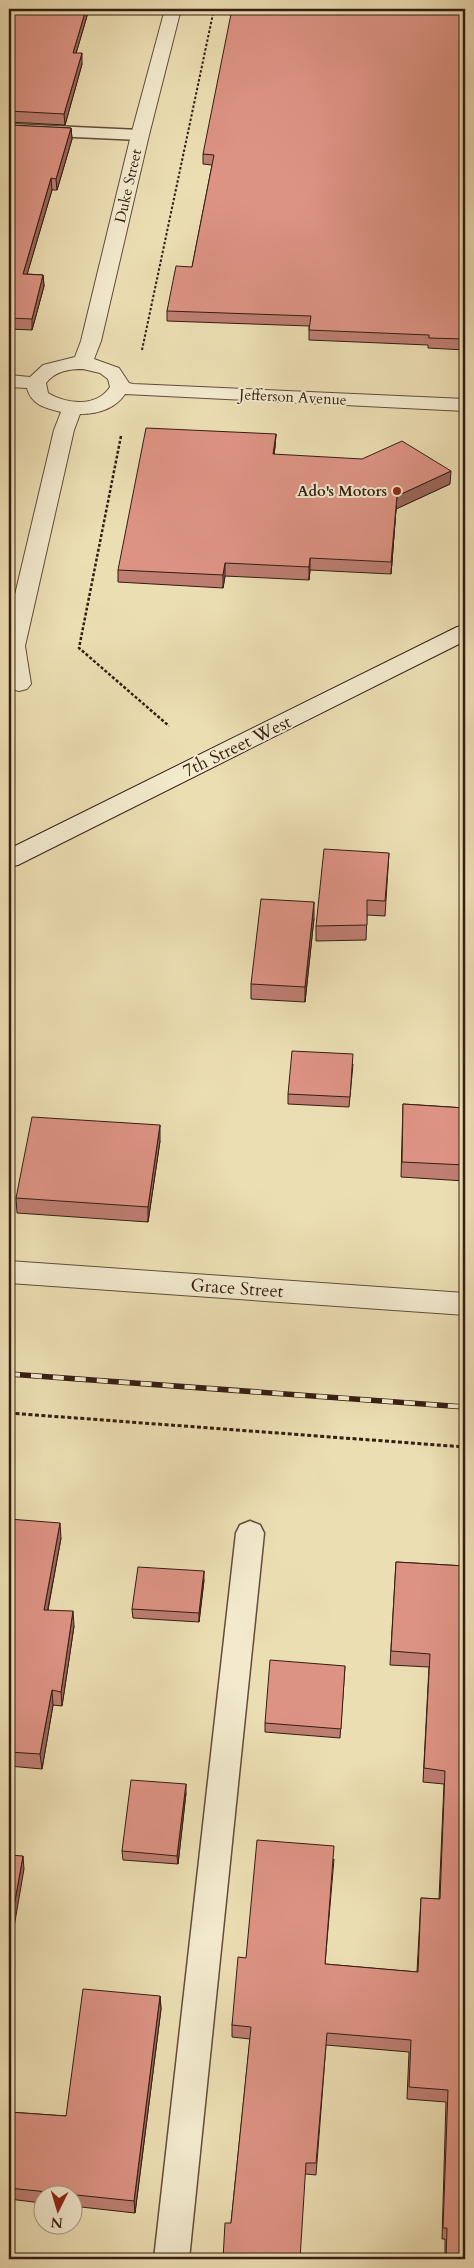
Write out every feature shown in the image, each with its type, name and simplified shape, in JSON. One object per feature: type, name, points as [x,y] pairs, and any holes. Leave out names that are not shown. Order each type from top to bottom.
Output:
[{"type":"street","name":"Duke Street","points":[[83,363],[91,341],[140,135],[173,9]]},
{"type":"street","points":[[83,363],[112,371],[119,379],[120,387],[115,396],[104,403],[89,407],[72,408],[56,406],[44,400],[37,392],[36,383],[41,375],[52,368],[83,363]]},
{"type":"street","points":[[9,381],[36,383]]},
{"type":"street","name":"Jefferson Avenue","points":[[120,387],[133,390],[465,406]]},
{"type":"street","points":[[19,684],[14,646],[64,430],[72,408]]},
{"type":"street","name":"7th Street West","points":[[9,859],[465,632]]},
{"type":"street","name":"Grace Street","points":[[9,1272],[465,1304]]},
{"type":"lane","points":[[9,129],[140,135]]},
{"type":"lane","points":[[171,2259],[250,1533]]},
{"type":"path","points":[[140,358],[214,9]]},
{"type":"path","points":[[122,433],[79,648],[169,726]]},
{"type":"path","points":[[9,1413],[465,1447]]},
{"type":"building","points":[[9,9],[86,9],[73,53],[82,53],[64,114],[9,111]]},
{"type":"building","points":[[232,9],[465,9],[465,339],[429,338],[429,335],[309,330],[311,316],[167,311],[176,266],[192,267],[214,155],[203,154]]},
{"type":"building","points":[[9,125],[71,128],[56,179],[51,178],[23,274],[43,275],[32,319],[9,318]]},
{"type":"building","points":[[146,428],[276,434],[273,454],[362,459],[402,441],[451,471],[397,496],[391,562],[310,558],[309,567],[225,563],[223,575],[118,570]]},
{"type":"building","points":[[324,849],[389,853],[385,901],[367,900],[367,925],[316,926]]},
{"type":"building","points":[[261,899],[314,902],[305,987],[251,984]]},
{"type":"building","points":[[292,1051],[353,1054],[350,1097],[288,1094]]},
{"type":"building","points":[[403,1104],[465,1108],[465,1165],[402,1162]]},
{"type":"building","points":[[32,1117],[160,1125],[148,1207],[16,1198]]},
{"type":"building","points":[[9,1519],[60,1523],[44,1610],[73,1611],[61,1692],[52,1690],[40,1754],[9,1752]]},
{"type":"building","points":[[396,1562],[465,1566],[465,2259],[446,2259],[447,2228],[443,2228],[448,2090],[409,2087],[411,2040],[327,2033],[316,2163],[306,2163],[300,2259],[223,2259],[225,2223],[231,2223],[251,2027],[232,2025],[238,1957],[246,1958],[257,1840],[334,1846],[325,1964],[418,1972],[421,1898],[440,1899],[445,1771],[424,1768],[430,1654],[391,1651]]},
{"type":"building","points":[[138,1567],[204,1571],[199,1613],[132,1609]]},
{"type":"building","points":[[270,1660],[345,1666],[341,1729],[265,1723]]},
{"type":"building","points":[[131,1780],[186,1784],[177,1856],[122,1851]]},
{"type":"building","points":[[9,1855],[23,1856],[9,1934]]},
{"type":"building","points":[[83,1989],[160,1996],[134,2201],[82,2196],[82,2186],[32,2186],[32,2190],[9,2188],[9,2112],[66,2116]]},
{"type":"railway","points":[[9,1374],[465,1407]]},
{"type":"place","name":"Ado's Motors","points":[[397,491]]}]
